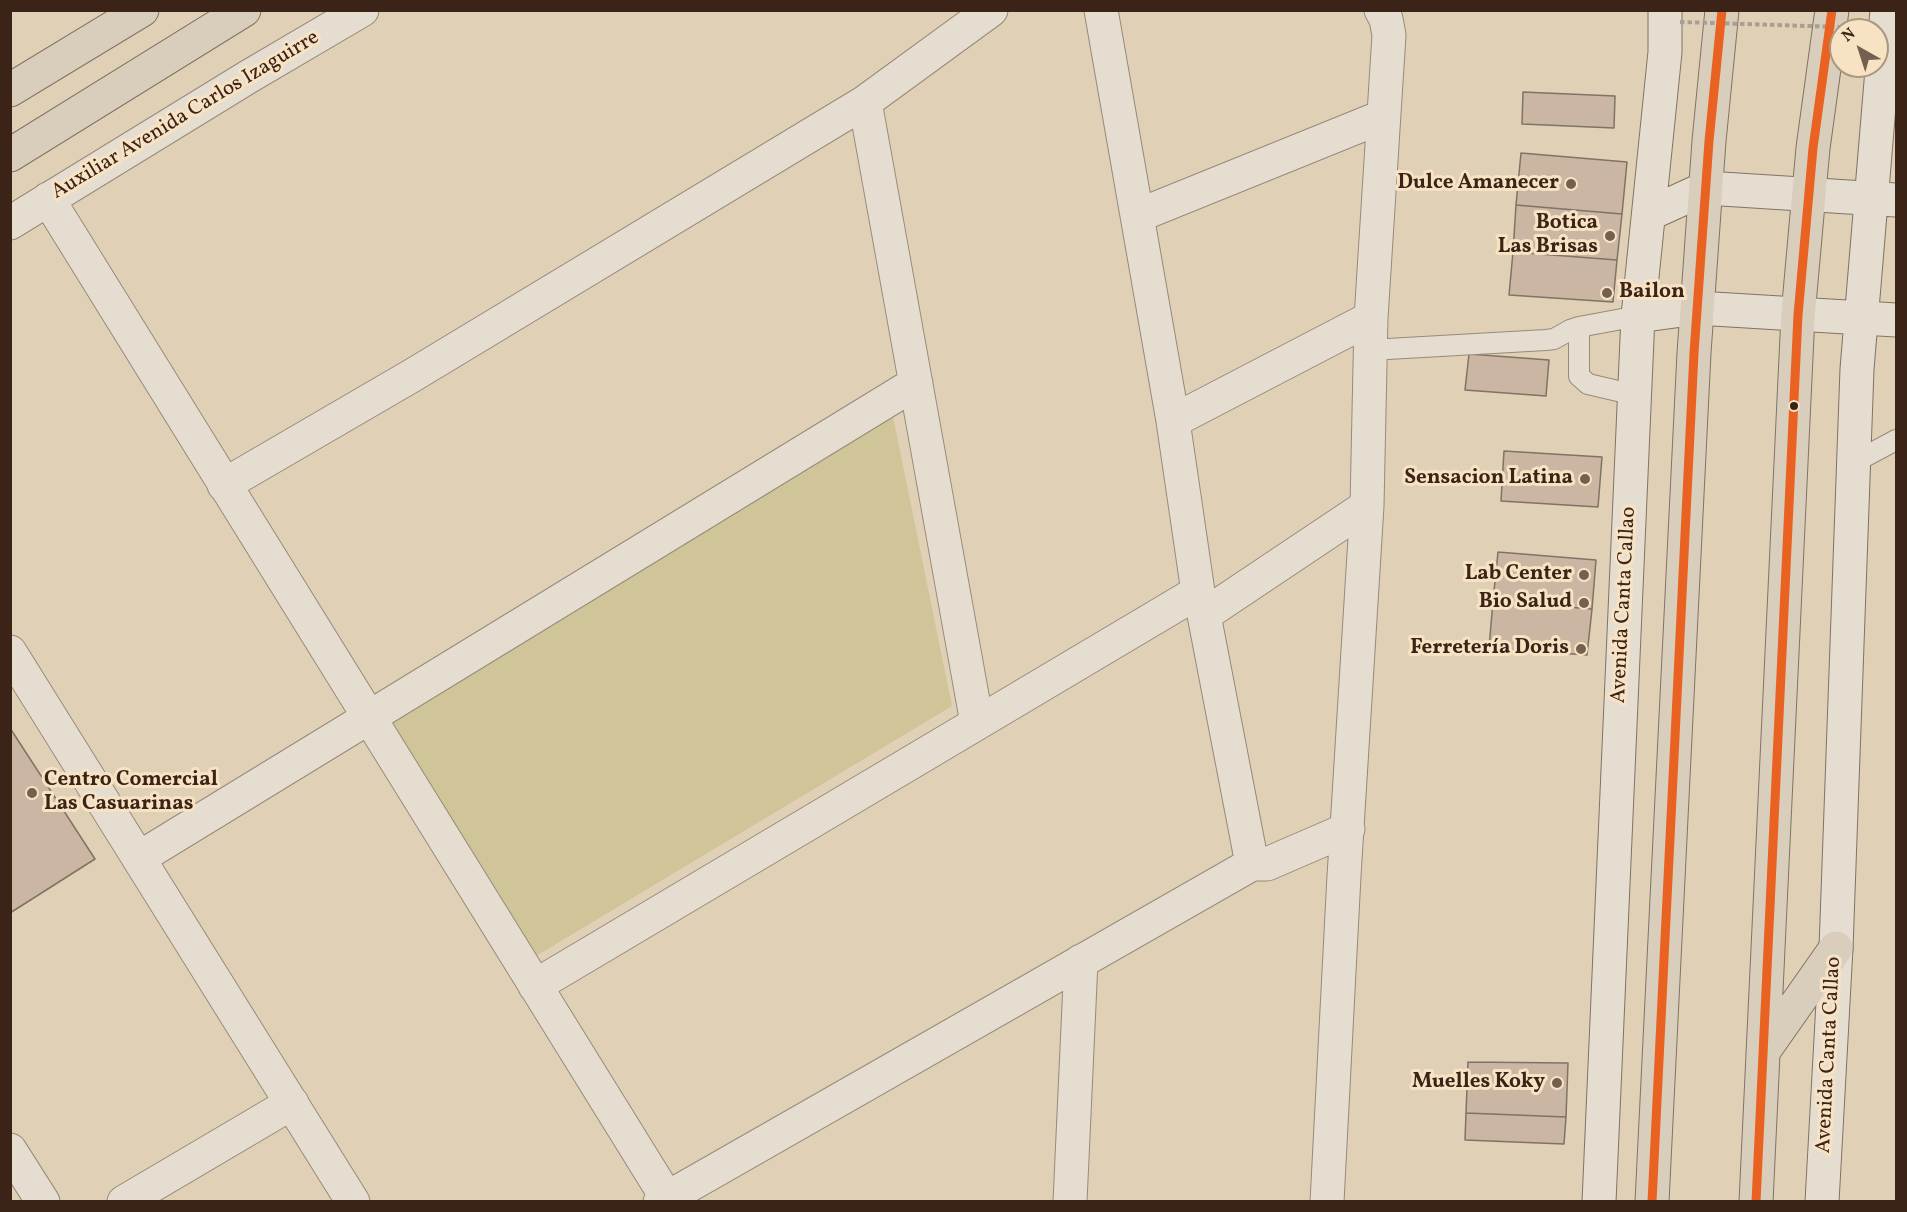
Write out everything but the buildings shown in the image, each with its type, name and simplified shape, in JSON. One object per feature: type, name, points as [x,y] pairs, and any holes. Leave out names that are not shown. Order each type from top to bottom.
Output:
[{"type":"main road","points":[[10,90],[142,10]]},
{"type":"main road","points":[[10,155],[204,20],[244,10]]},
{"type":"main road","points":[[1652,1202],[1697,308],[1722,10]]},
{"type":"main road","points":[[1756,1202],[1798,315],[1809,194],[1832,10]]},
{"type":"main road","points":[[1763,1052],[1836,948]]},
{"type":"main road","points":[[1758,1152],[1775,1202]]},
{"type":"street","name":"Auxiliar Avenida Carlos Izaguirre","points":[[10,223],[362,10]]},
{"type":"street","points":[[224,485],[413,375],[865,102],[991,10]]},
{"type":"street","points":[[1101,10],[1173,421],[1201,603],[1252,864]]},
{"type":"street","points":[[1328,1202],[1367,506],[1371,334],[1389,36],[1386,19],[1381,10]]},
{"type":"street","name":"Avenida Canta Callao","points":[[1599,1202],[1638,316],[1665,52],[1672,16]]},
{"type":"street","name":"Avenida Canta Callao","points":[[1822,1202],[1836,948],[1857,369],[1861,319],[1883,199],[1880,78]]},
{"type":"street","points":[[865,102],[977,723]]},
{"type":"street","points":[[1137,216],[1384,116]]},
{"type":"street","points":[[1649,214],[1706,188],[1883,199]]},
{"type":"street","points":[[48,199],[535,986],[664,1200],[1252,864],[1267,864],[1348,829]]},
{"type":"street","points":[[1638,316],[1697,308],[1896,320]]},
{"type":"street","points":[[1173,421],[1371,334]]},
{"type":"street","points":[[139,858],[915,383]]},
{"type":"street","points":[[535,986],[977,723],[1201,603],[1367,506]]},
{"type":"street","points":[[10,652],[353,1202]]},
{"type":"street","points":[[1070,1202],[1081,961]]},
{"type":"street","points":[[124,1202],[292,1103]]},
{"type":"street","points":[[10,1150],[43,1202]]},
{"type":"lane","points":[[1371,334],[1546,340],[1554,339],[1579,327],[1638,316]]},
{"type":"lane","points":[[1579,327],[1579,376],[1588,384],[1635,395]]},
{"type":"lane","points":[[1853,463],[1896,440]]},
{"type":"path","points":[[1672,16],[1829,18]]},
{"type":"shaded area","points":[[892,412],[952,706],[536,956],[389,724]]},
{"type":"transit line","points":[[1652,1202],[1694,353],[1709,141],[1722,10]]},
{"type":"transit line","points":[[1756,1202],[1798,315],[1813,148],[1832,10]]},
{"type":"place","name":"Dulce Amanecer","points":[[1571,184]]},
{"type":"place","name":"Botica Las Brisas","points":[[1610,236]]},
{"type":"place","name":"Bailon","points":[[1607,293]]},
{"type":"place","name":"Sensacion Latina","points":[[1585,479]]},
{"type":"place","name":"Lab Center","points":[[1584,575]]},
{"type":"place","name":"Bio Salud","points":[[1584,603]]},
{"type":"place","name":"Ferretería Doris","points":[[1581,649]]},
{"type":"place","name":"Centro Comercial Las Casuarinas","points":[[32,793]]},
{"type":"place","name":"Muelles Koky","points":[[1557,1083]]}]
